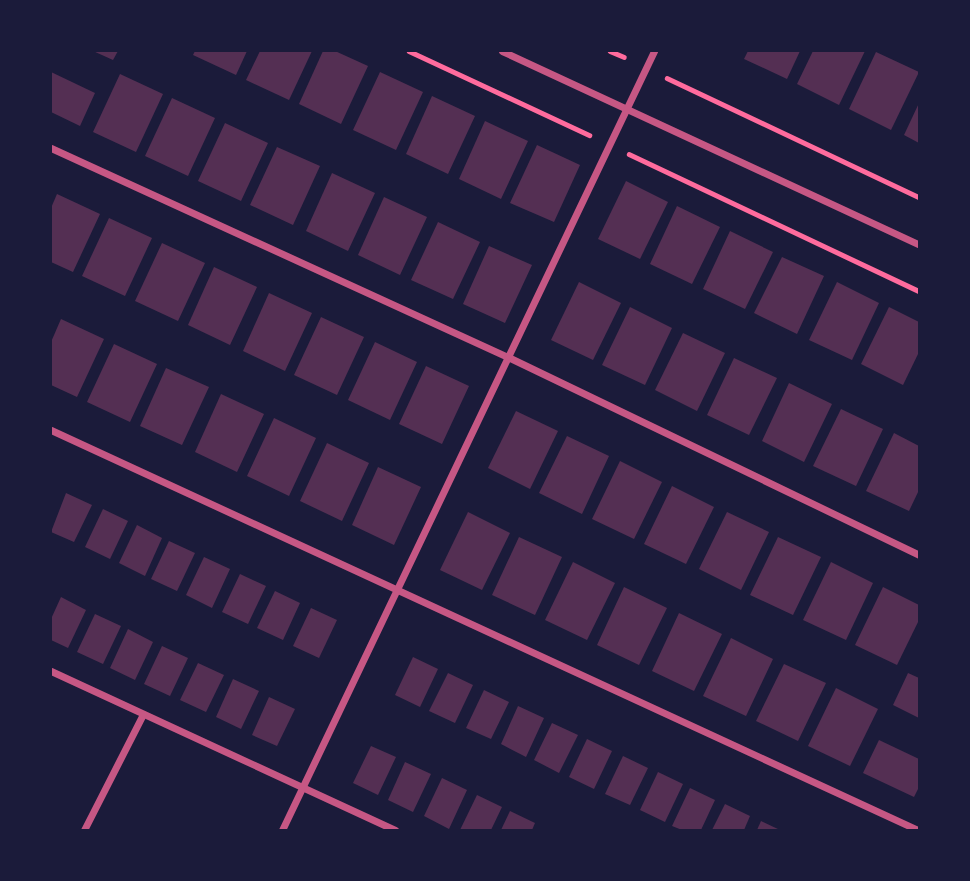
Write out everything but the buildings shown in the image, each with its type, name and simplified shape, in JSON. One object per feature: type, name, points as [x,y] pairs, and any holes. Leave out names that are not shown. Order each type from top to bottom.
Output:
[{"type":"street","points":[[502,51],[919,245]]},
{"type":"street","points":[[282,830],[654,51]]},
{"type":"street","points":[[51,148],[508,357],[919,555]]},
{"type":"street","points":[[51,430],[918,830]]},
{"type":"street","points":[[51,671],[395,830]]},
{"type":"street","points":[[85,830],[143,714]]},
{"type":"path","points":[[410,51],[919,291]]},
{"type":"path","points":[[610,51],[919,197]]}]
